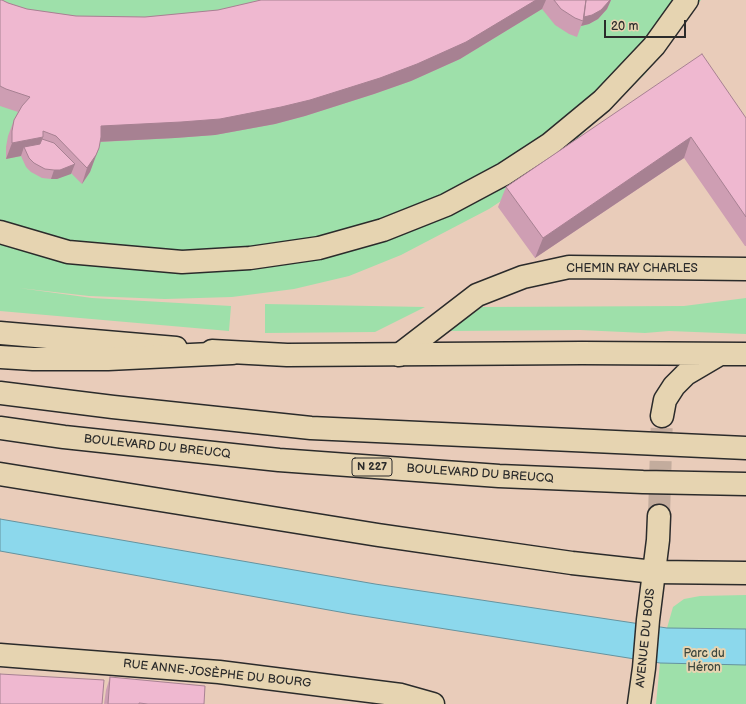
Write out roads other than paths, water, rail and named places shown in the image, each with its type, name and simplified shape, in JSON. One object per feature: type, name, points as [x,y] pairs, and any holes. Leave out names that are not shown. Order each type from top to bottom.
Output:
[{"type":"main road","points":[[0,232],[68,252],[182,262],[250,258],[319,248],[383,230],[446,205],[504,174],[550,144],[602,101],[654,46],[687,0]]},
{"type":"main road","name":"CHEMIN RAY CHARLES","points":[[399,355],[477,295],[523,277],[569,268],[746,269]]},
{"type":"main road","points":[[0,333],[232,353],[287,355],[582,353],[746,354]]},
{"type":"main road","points":[[0,357],[33,359],[108,359],[232,353]]},
{"type":"main road","points":[[662,416],[665,400],[674,386],[686,374],[720,354]]},
{"type":"main road","points":[[0,393],[113,407],[312,428],[746,448]]},
{"type":"main road","name":"BOULEVARD DU BREUCQ","points":[[0,428],[64,437],[295,461],[507,476],[643,482],[746,484]]},
{"type":"main road","points":[[0,474],[183,505],[572,563],[654,572],[746,573]]},
{"type":"main road","name":"AVENUE DU BOIS","points":[[639,704],[658,540],[658,516]]},
{"type":"main road","name":"RUE ANNE-JOSÈPHE DU BOURG","points":[[0,655],[219,672],[401,695],[433,704]]},
{"type":"water","points":[[0,519],[375,584],[667,628],[746,629],[746,665],[660,663],[351,614],[0,551]]},
{"type":"tunnel","points":[[659,516],[662,416]]},
{"type":"park label","name":"Parc du Héron","points":[[704,661]]}]
